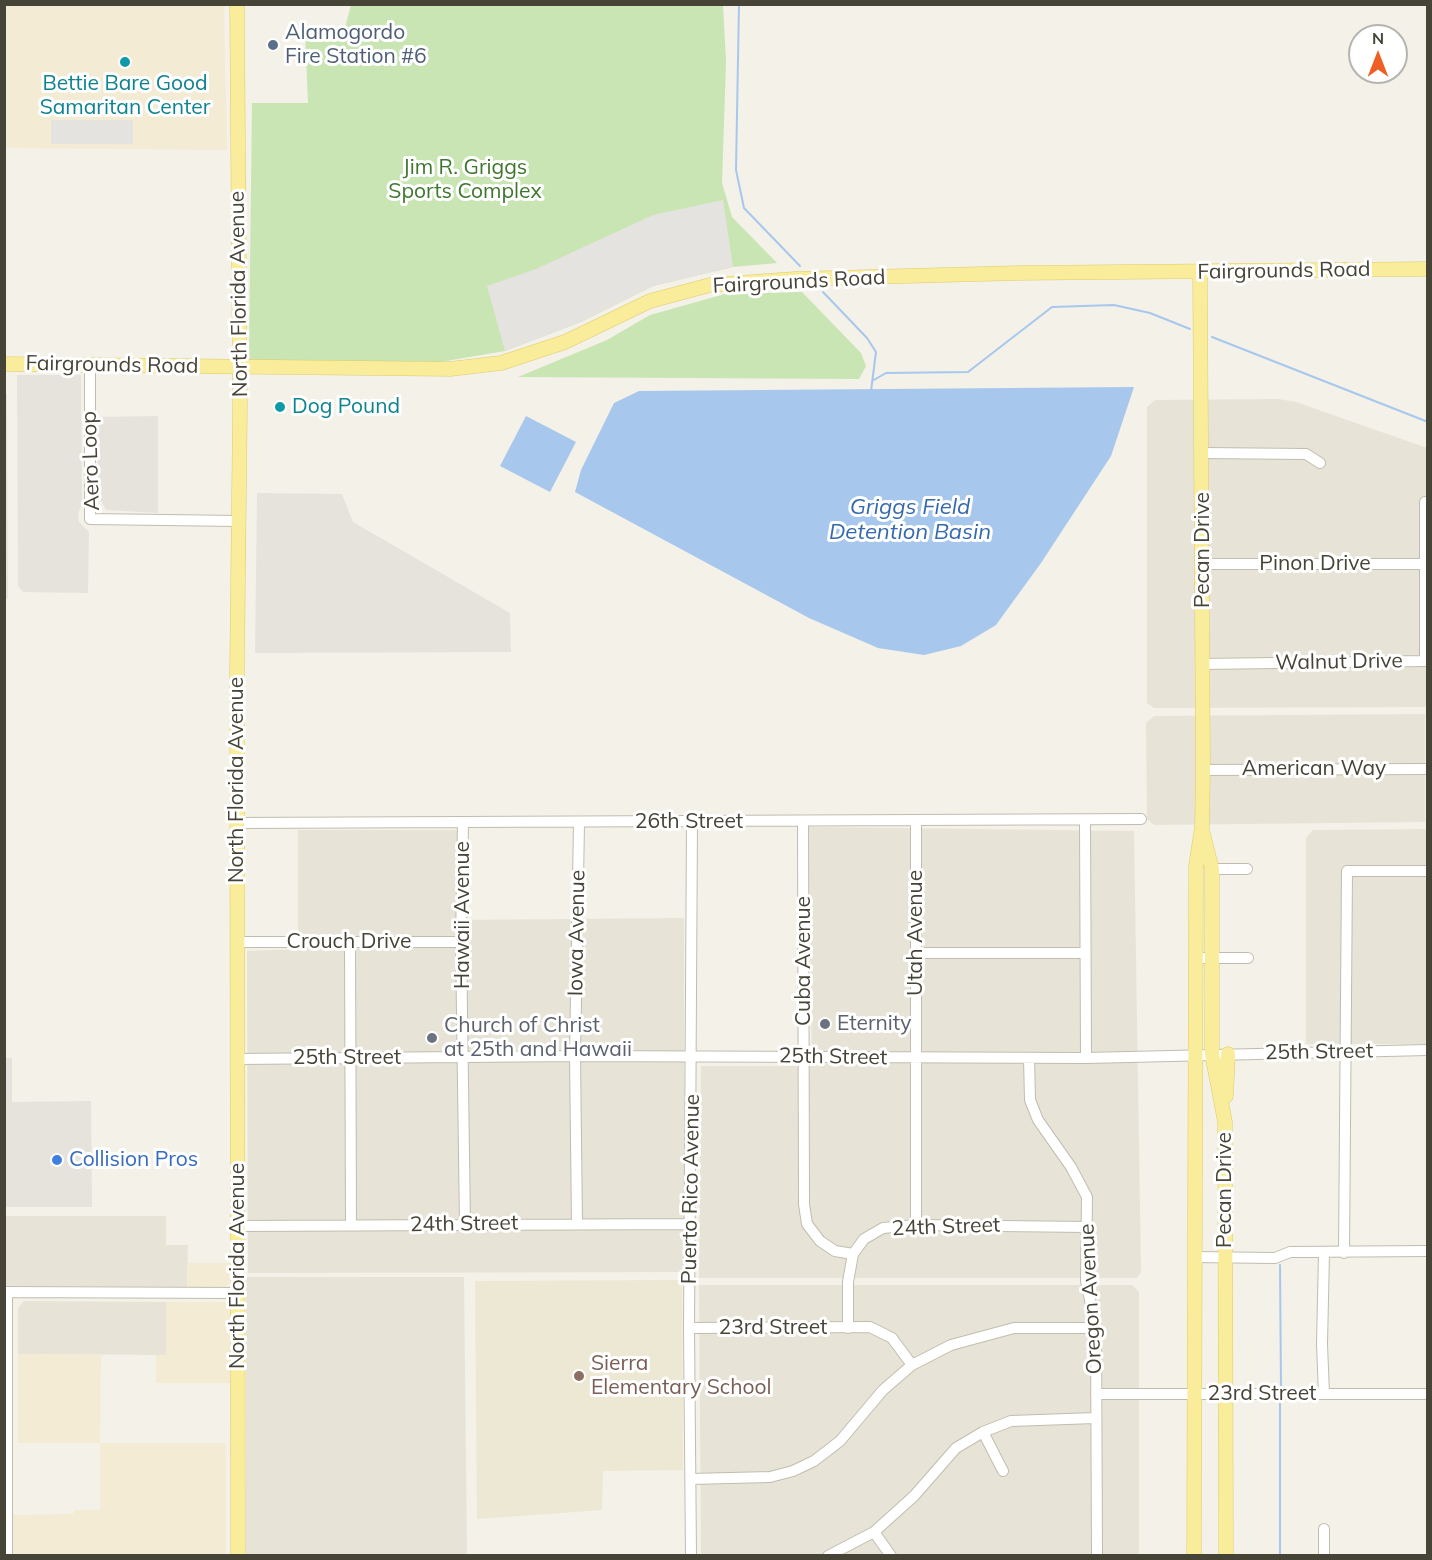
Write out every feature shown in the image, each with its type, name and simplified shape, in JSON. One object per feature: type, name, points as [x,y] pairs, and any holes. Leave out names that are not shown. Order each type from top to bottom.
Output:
[{"type":"main road","name":"North Florida Avenue","points":[[237,4],[240,366],[237,824],[238,1556]]},
{"type":"main road","name":"Fairgrounds Road","points":[[4,364],[450,369],[501,363],[565,342],[650,301],[710,285],[795,279],[1018,273],[1428,269]]},
{"type":"main road","name":"Pecan Drive","points":[[1194,1556],[1196,866],[1202,827],[1203,770],[1200,273]]},
{"type":"main road","name":"Pecan Drive","points":[[1202,827],[1212,868],[1212,1054],[1225,1122],[1226,1556]]},
{"type":"main road","points":[[1225,1122],[1228,1054]]},
{"type":"street","name":"Aero Loop","points":[[90,365],[90,519],[238,521]]},
{"type":"street","points":[[1202,453],[1306,454],[1320,463]]},
{"type":"street","name":"Walnut Drive","points":[[1202,664],[1425,661],[1427,564],[1425,502]]},
{"type":"street","name":"Pinon Drive","points":[[1203,564],[1427,564]]},
{"type":"street","name":"American Way","points":[[1203,770],[1425,769]]},
{"type":"street","name":"26th Street","points":[[237,824],[1141,819]]},
{"type":"street","points":[[1085,820],[1086,1058]]},
{"type":"street","name":"Cuba Avenue","points":[[803,821],[804,1204],[807,1224],[820,1241],[835,1251],[853,1254]]},
{"type":"street","name":"Utah Avenue","points":[[916,821],[915,953],[918,1058],[916,1225]]},
{"type":"street","name":"Hawaii Avenue","points":[[463,823],[461,942],[465,1224]]},
{"type":"street","name":"Iowa Avenue","points":[[577,1223],[575,1056],[579,823]]},
{"type":"street","name":"Puerto Rico Avenue","points":[[691,1556],[689,1328],[692,823]]},
{"type":"street","points":[[1212,868],[1247,869]]},
{"type":"street","points":[[1344,1253],[1347,871],[1428,871]]},
{"type":"street","points":[[350,941],[351,1225]]},
{"type":"street","name":"Crouch Drive","points":[[237,942],[461,942]]},
{"type":"street","points":[[915,953],[1085,953]]},
{"type":"street","points":[[1195,958],[1248,958]]},
{"type":"street","name":"25th Street","points":[[238,1059],[463,1056],[1086,1058],[1428,1050]]},
{"type":"street","name":"Oregon Avenue","points":[[1029,1058],[1030,1100],[1038,1120],[1071,1167],[1087,1197],[1086,1281],[1096,1328],[1097,1556]]},
{"type":"street","name":"24th Street","points":[[238,1226],[690,1224]]},
{"type":"street","name":"24th Street","points":[[853,1254],[864,1239],[883,1228],[916,1225],[1087,1227]]},
{"type":"street","points":[[1195,1257],[1275,1258],[1290,1252],[1428,1251]]},
{"type":"street","points":[[1324,1253],[1322,1344],[1324,1394]]},
{"type":"street","points":[[848,1328],[848,1282],[853,1254]]},
{"type":"street","points":[[7,1556],[6,1292],[239,1293]]},
{"type":"street","name":"23rd Street","points":[[689,1328],[877,1328],[892,1338],[912,1365]]},
{"type":"street","points":[[691,1479],[770,1477],[793,1471],[814,1461],[840,1441],[883,1390],[912,1365],[951,1345],[1014,1328],[1096,1328]]},
{"type":"street","name":"23rd Street","points":[[1096,1394],[1428,1394]]},
{"type":"street","points":[[828,1556],[874,1532],[914,1496],[956,1448],[983,1432],[1011,1421],[1095,1418]]},
{"type":"street","points":[[983,1432],[1003,1471]]},
{"type":"street","points":[[1324,1528],[1324,1556]]},
{"type":"street","points":[[874,1532],[891,1556]]},
{"type":"shaded area","points":[[5,5],[224,5],[227,150],[5,148]]},
{"type":"shaded area","points":[[51,120],[133,120],[133,144],[51,144]]},
{"type":"shaded area","points":[[723,200],[733,267],[653,286],[581,322],[505,351],[487,286],[536,269],[653,215]]},
{"type":"shaded area","points":[[17,375],[81,375],[82,504],[78,514],[79,522],[89,532],[88,593],[23,592],[18,586]]},
{"type":"shaded area","points":[[5,394],[7,394],[8,599],[4,599]]},
{"type":"shaded area","points":[[1278,399],[1296,402],[1427,448],[1427,707],[1154,708],[1147,703],[1147,407],[1155,400]]},
{"type":"shaded area","points":[[158,416],[158,513],[106,510],[98,495],[97,417]]},
{"type":"shaded area","points":[[257,493],[342,494],[353,522],[510,613],[511,652],[255,653]]},
{"type":"shaded area","points":[[1425,714],[1425,822],[1154,825],[1147,819],[1146,723],[1154,716]]},
{"type":"shaded area","points":[[808,827],[1134,831],[1141,1272],[1137,1278],[699,1278],[701,1066],[812,1066]]},
{"type":"shaded area","points":[[1427,829],[1427,1044],[1306,1044],[1306,838],[1313,830]]},
{"type":"shaded area","points":[[298,830],[457,830],[457,920],[684,918],[684,1272],[248,1273],[247,951],[298,949]]},
{"type":"shaded area","points":[[4,1058],[12,1058],[12,1102],[91,1101],[92,1207],[5,1207]]},
{"type":"shaded area","points":[[5,1216],[166,1216],[166,1245],[188,1245],[187,1287],[5,1286]]},
{"type":"shaded area","points":[[188,1263],[230,1263],[229,1284],[225,1287],[187,1287]]},
{"type":"shaded area","points":[[246,1277],[464,1277],[467,1555],[246,1555]]},
{"type":"shaded area","name":"Sierra Elementary School","points":[[682,1280],[683,1470],[603,1471],[602,1510],[477,1519],[475,1281]]},
{"type":"shaded area","points":[[699,1285],[1132,1285],[1139,1292],[1139,1555],[701,1555]]},
{"type":"shaded area","points":[[24,1301],[166,1302],[166,1355],[18,1354],[18,1308]]},
{"type":"shaded area","points":[[166,1302],[223,1302],[230,1306],[230,1383],[156,1383],[156,1355],[166,1355]]},
{"type":"shaded area","points":[[18,1354],[101,1355],[100,1443],[18,1443]]},
{"type":"shaded area","points":[[100,1443],[226,1443],[226,1555],[12,1555],[12,1515],[73,1514],[74,1510],[100,1510]]},
{"type":"green space","name":"Jim R. Griggs Sports Complex","points":[[351,5],[723,5],[726,62],[722,183],[732,217],[777,263],[733,267],[653,286],[581,322],[505,351],[440,362],[249,360],[252,103],[308,103],[305,30],[345,28]]},
{"type":"green space","points":[[802,292],[861,353],[866,366],[859,379],[518,377],[607,340],[650,315],[725,294]]},
{"type":"water","name":"Griggs Field Detention Basin","points":[[1134,387],[1111,456],[1041,563],[996,625],[961,646],[924,655],[878,648],[809,618],[575,492],[581,470],[614,403],[639,391]]},
{"type":"water","points":[[526,416],[576,442],[550,492],[500,466]]},
{"type":"waterway","points":[[739,4],[736,170],[744,208],[800,266]]},
{"type":"waterway","points":[[823,292],[867,338],[876,352],[871,391]]},
{"type":"waterway","points":[[872,381],[886,373],[968,372],[1052,307],[1114,305],[1150,313],[1190,329]]},
{"type":"waterway","points":[[1212,337],[1428,422]]},
{"type":"waterway","points":[[1280,1265],[1281,1388]]},
{"type":"waterway","points":[[1280,1401],[1280,1556]]},
{"type":"place","name":"Alamogordo Fire Station #6","points":[[273,45]]},
{"type":"place","name":"Bettie Bare Good Samaritan Center","points":[[125,62]]},
{"type":"place","name":"Dog Pound","points":[[280,407]]},
{"type":"place","name":"Eternity","points":[[825,1024]]},
{"type":"place","name":"Church of Christ at 25th and Hawaii","points":[[432,1038]]},
{"type":"place","name":"Collision Pros","points":[[57,1160]]},
{"type":"place","name":"Sierra Elementary School","points":[[579,1376]]}]
